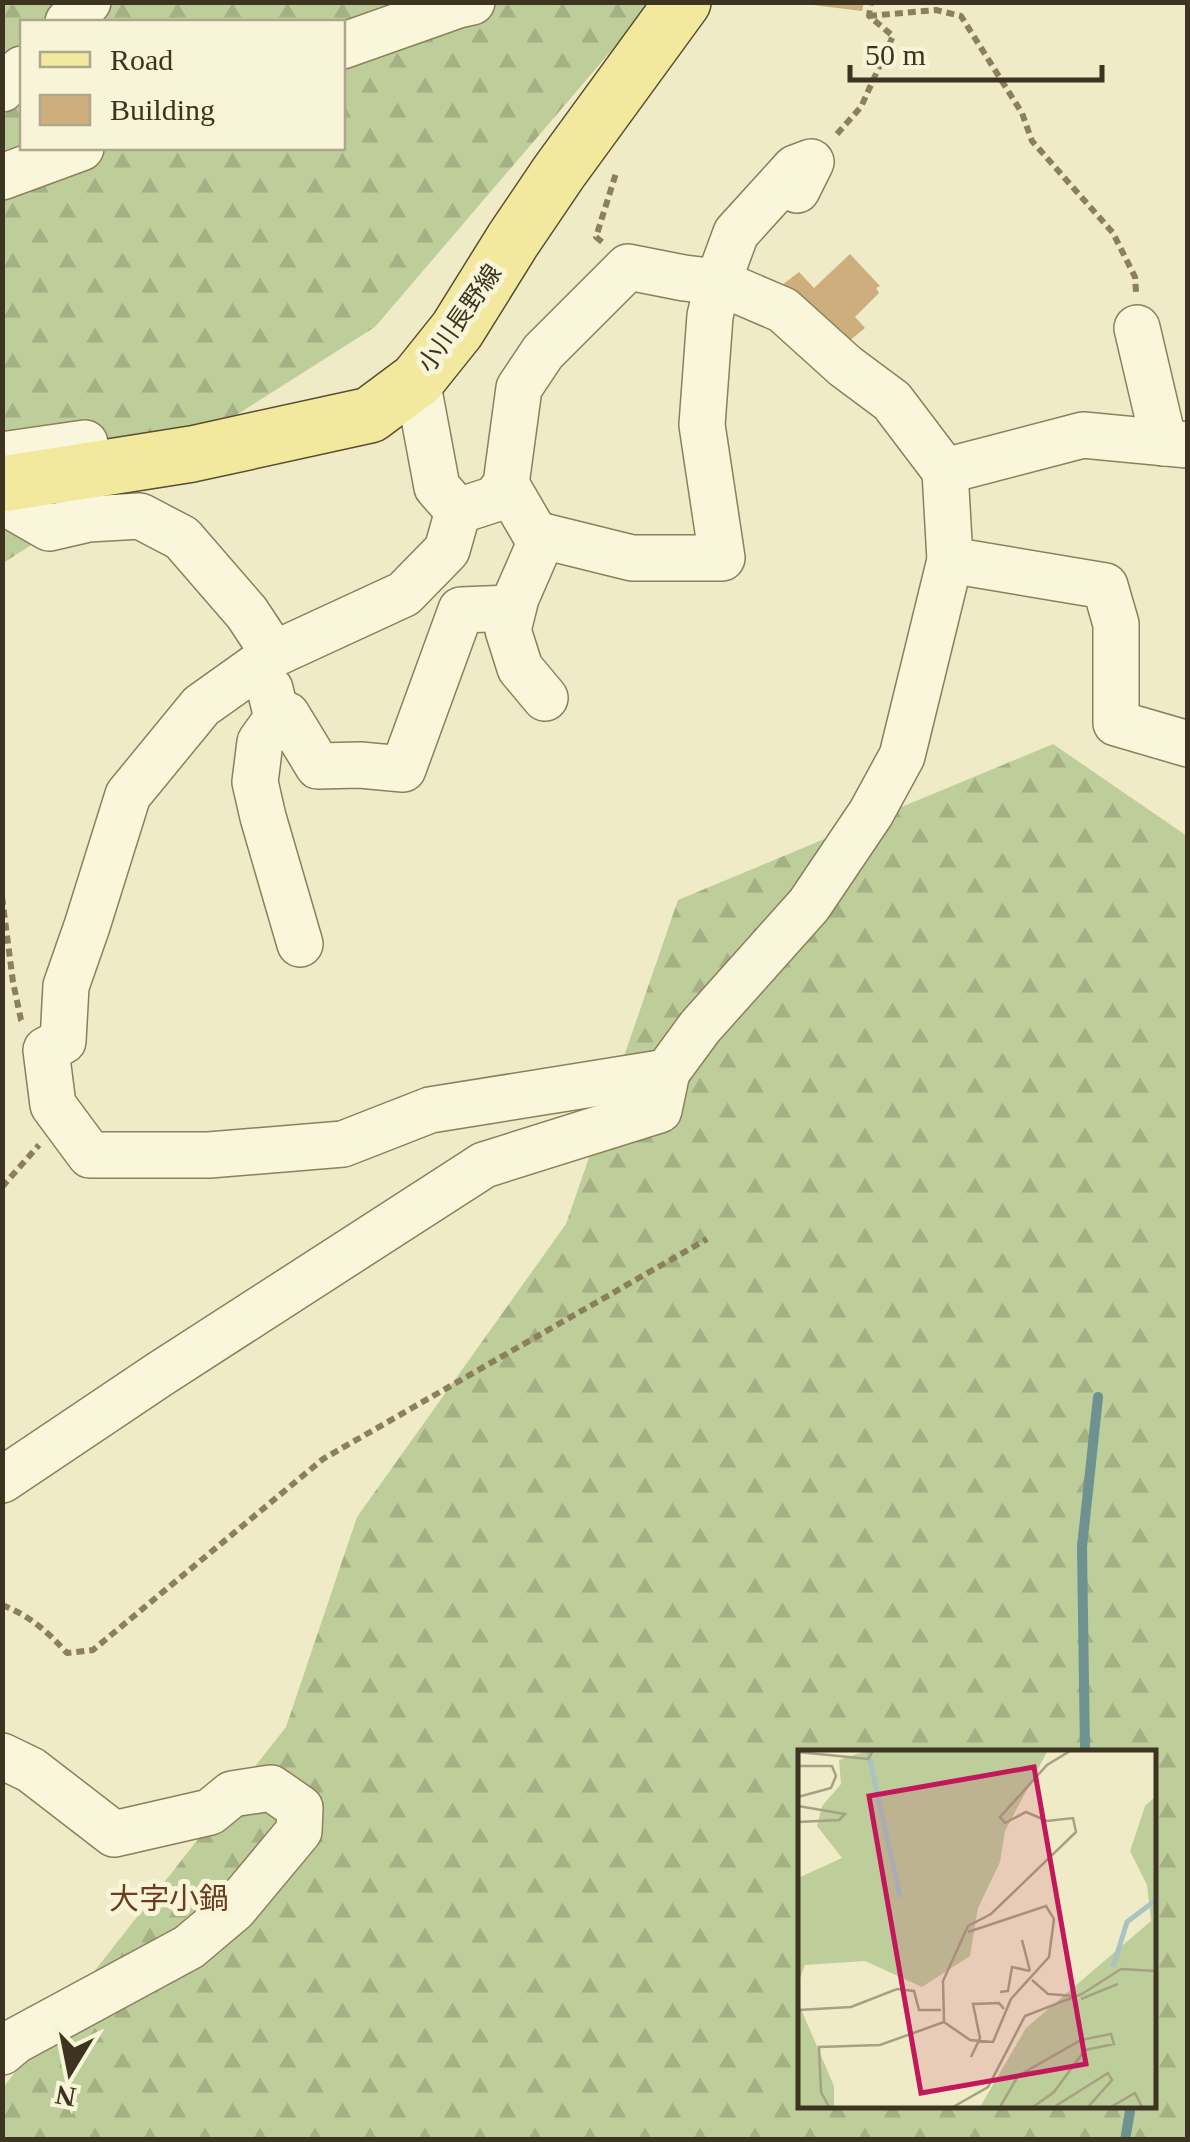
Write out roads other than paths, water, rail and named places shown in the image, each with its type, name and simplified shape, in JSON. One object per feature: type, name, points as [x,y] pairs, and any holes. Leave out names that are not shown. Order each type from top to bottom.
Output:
[{"type":"main road","name":"小川長野線","points":[[2,484],[192,454],[370,414],[416,380],[457,330],[559,172],[683,2]]},
{"type":"street","points":[[70,20],[88,2]]},
{"type":"street","points":[[345,45],[472,2]]},
{"type":"street","points":[[2,89],[20,71]]},
{"type":"street","points":[[2,177],[76,150]]},
{"type":"street","points":[[506,484],[535,534],[632,558],[722,558],[702,424],[710,316],[736,233],[795,168],[804,176]]},
{"type":"street","points":[[2,1480],[484,1165],[659,1110],[667,1072],[700,1028],[808,905],[871,813],[902,756],[950,560],[945,471],[892,402],[845,366],[784,310],[718,282],[628,268],[542,352],[519,388],[506,484],[495,499],[452,531],[404,594],[269,658],[200,706],[128,794],[66,986],[63,1042],[46,1050],[53,1105],[90,1155],[209,1155],[342,1144],[430,1110],[667,1072]]},
{"type":"street","points":[[945,471],[1084,435],[1176,444],[1137,328]]},
{"type":"street","points":[[300,944],[255,782],[260,742],[277,718],[288,715],[318,766],[403,768],[461,610],[452,531],[437,486],[416,380]]},
{"type":"street","points":[[2,455],[85,443],[87,469]]},
{"type":"street","points":[[2,496],[4,502],[49,528],[88,519],[140,516],[182,538],[247,613],[269,658],[277,718]]},
{"type":"street","points":[[543,536],[508,630],[520,668],[545,698]]},
{"type":"street","points":[[950,560],[1105,586],[1116,624],[1116,724],[1188,744]]},
{"type":"street","points":[[461,610],[513,608]]},
{"type":"street","points":[[2,1756],[30,1770],[114,1834],[210,1812],[232,1794],[272,1788],[300,1808],[299,1831],[234,1909],[188,1947],[14,2041],[2,2052]]},
{"type":"waterway","points":[[1085,1750],[1082,1547],[1098,1397]]},
{"type":"waterway","points":[[1125,2140],[1129,2107]]},
{"type":"district","name":"大字小鍋","points":[[169,1899]]}]
